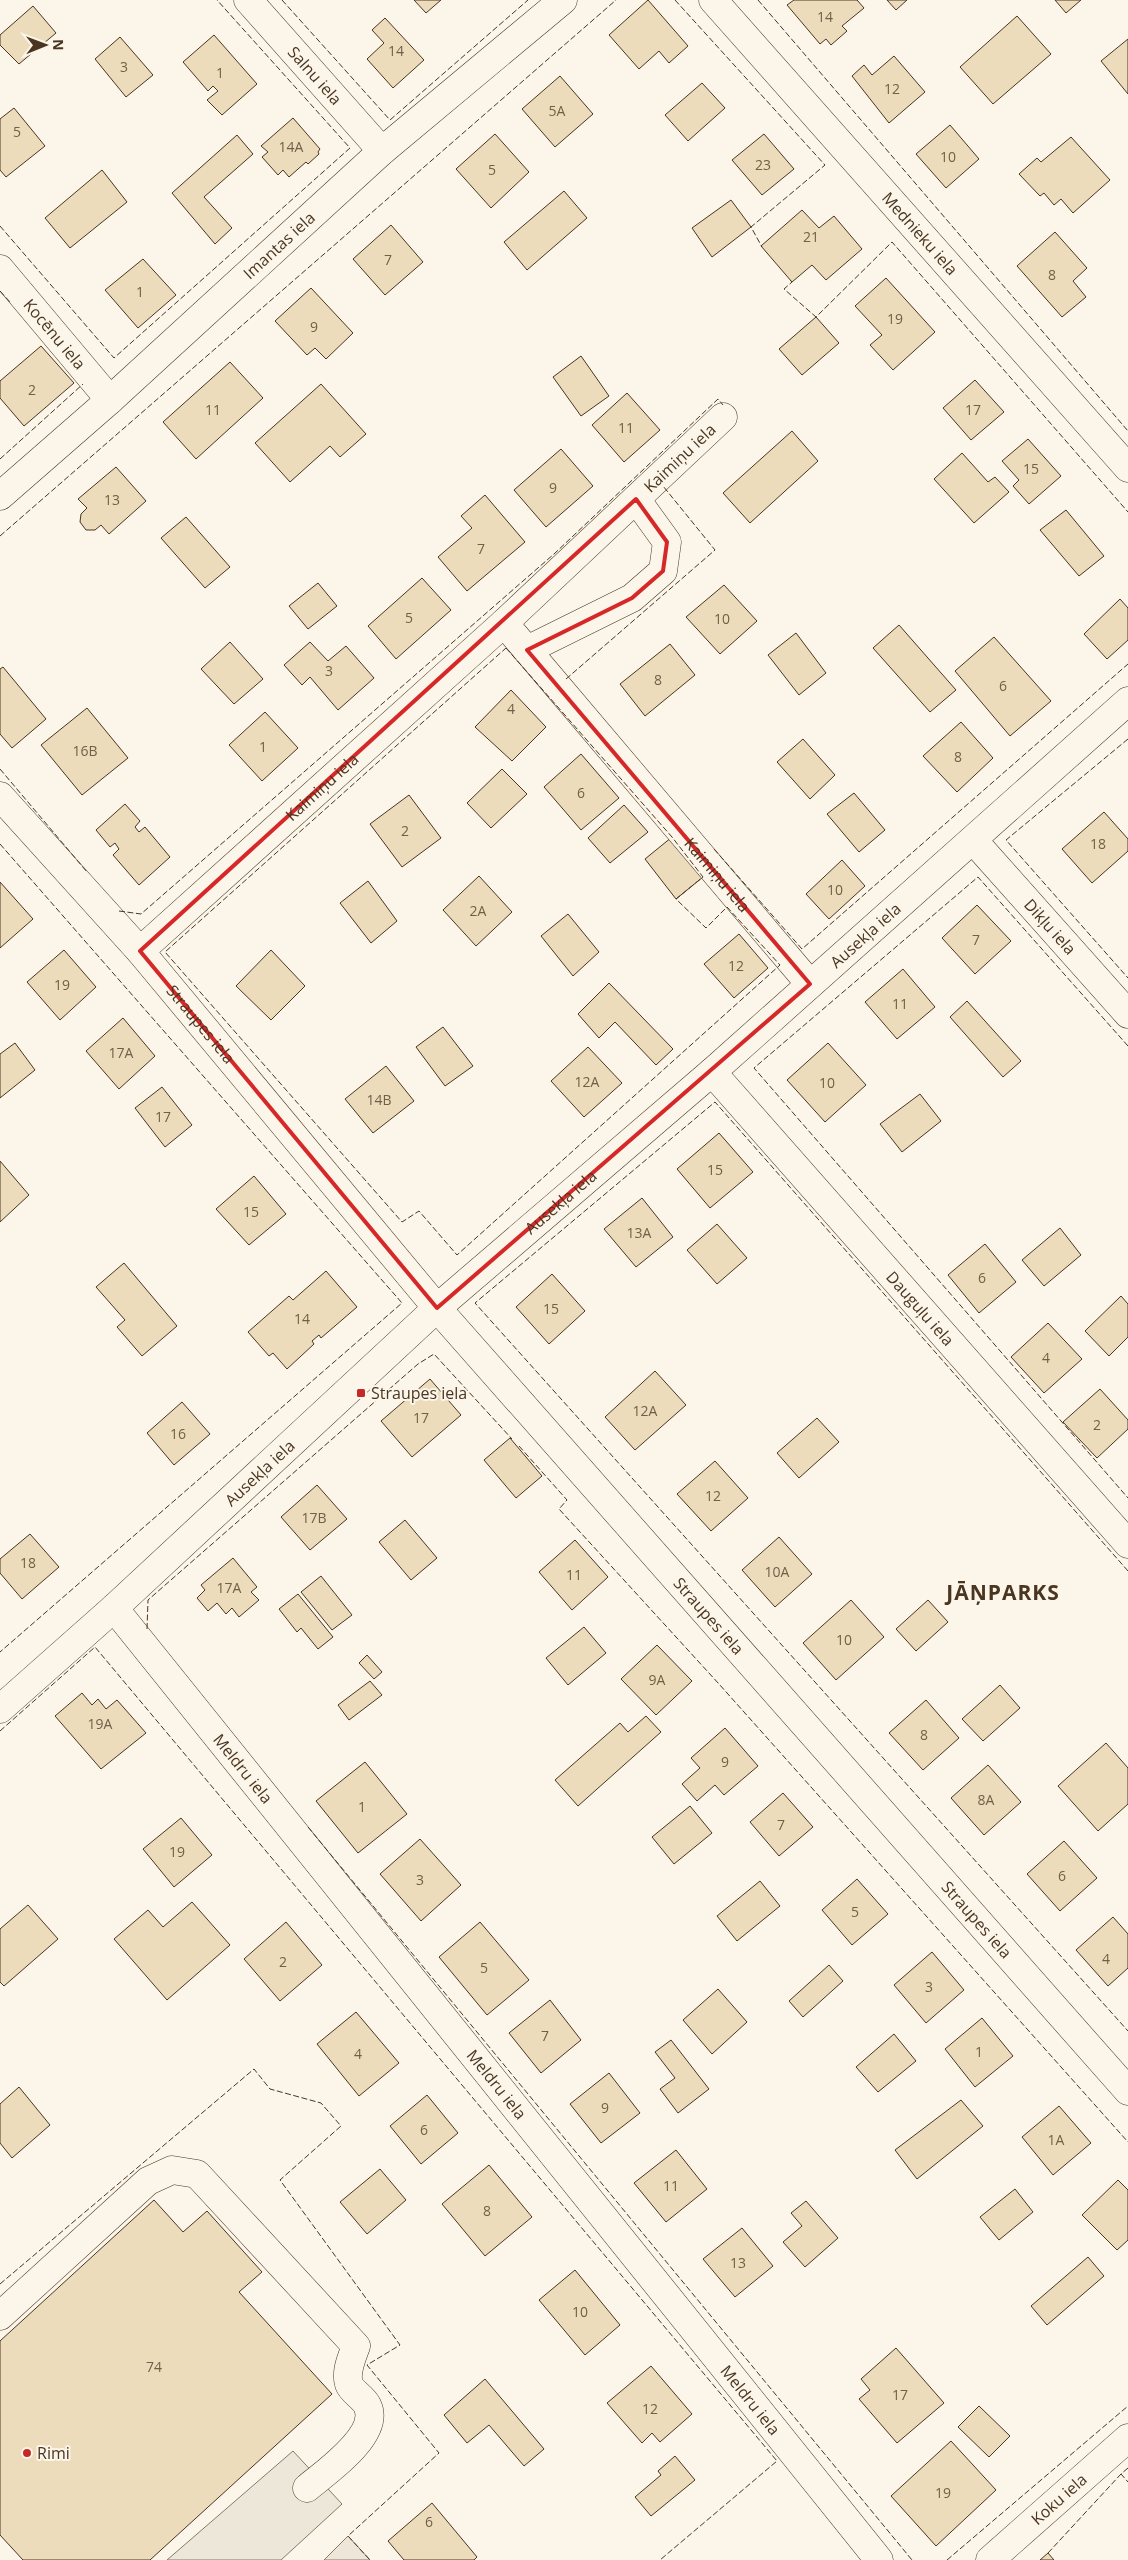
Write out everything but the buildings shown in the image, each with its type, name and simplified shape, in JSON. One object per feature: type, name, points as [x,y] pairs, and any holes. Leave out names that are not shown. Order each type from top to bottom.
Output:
[{"type":"street","name":"Salnu iela","points":[[248,0],[382,151]]},
{"type":"street","name":"Imantas iela","points":[[0,496],[110,400],[382,151],[563,0]]},
{"type":"street","name":"Mednieku iela","points":[[712,0],[1128,468]]},
{"type":"street","name":"Kocēnu iela","points":[[0,269],[110,400]]},
{"type":"street","name":"Kaimiņu iela","points":[[140,952],[504,622],[723,417]]},
{"type":"street","name":"Kaimiņu iela","points":[[527,650],[632,598],[663,571],[667,542],[636,499]]},
{"type":"street","name":"Kaimiņu iela","points":[[504,622],[810,984]]},
{"type":"street","name":"Ausekļa iela","points":[[0,1709],[114,1608],[438,1308],[712,1072],[1128,700]]},
{"type":"street","name":"Straupes iela","points":[[0,796],[140,952],[438,1308],[1128,2091]]},
{"type":"street","name":"Dikļu iela","points":[[973,840],[1128,1014]]},
{"type":"street","name":"Dauguļu iela","points":[[712,1072],[1128,1544]]},
{"type":"street","name":"Meldru iela","points":[[114,1608],[879,2560]]},
{"type":"street","points":[[0,2316],[148,2181],[172,2170],[197,2174],[356,2346],[349,2366],[349,2384],[368,2406],[368,2427],[356,2446],[307,2488]]},
{"type":"street","name":"Koku iela","points":[[990,2560],[1128,2438]]},
{"type":"highlighted area","points":[[636,499],[667,542],[663,571],[632,598],[527,650],[810,984],[437,1308],[140,951]]},
{"type":"shaded area","points":[[293,2451],[342,2504],[281,2560],[167,2560]]},
{"type":"shaded area","points":[[348,2536],[370,2560],[324,2560]]},
{"type":"fence","points":[[0,226],[114,358],[350,148],[217,0]]},
{"type":"fence","points":[[282,0],[390,120],[528,0]]},
{"type":"fence","points":[[0,536],[616,0]]},
{"type":"fence","points":[[675,0],[825,165],[751,227],[762,247]]},
{"type":"fence","points":[[758,0],[1128,431]]},
{"type":"fence","points":[[790,280],[792,282],[784,289],[816,317],[892,242],[1128,512]]},
{"type":"fence","points":[[0,291],[10,302]]},
{"type":"fence","points":[[0,459],[83,384]]},
{"type":"fence","points":[[119,911],[141,914],[554,554],[718,399],[723,405]]},
{"type":"fence","points":[[566,679],[715,550],[663,486]]},
{"type":"fence","points":[[506,648],[672,837],[703,877],[676,899],[706,928],[727,907],[780,965],[457,1255],[419,1211],[402,1222],[165,952],[506,648]]},
{"type":"fence","points":[[714,849],[802,949],[1128,664]]},
{"type":"fence","points":[[1128,739],[1006,840],[1128,978]]},
{"type":"fence","points":[[0,769],[87,872]]},
{"type":"fence","points":[[0,844],[402,1303],[0,1652]]},
{"type":"fence","points":[[1128,1046],[978,877],[754,1068],[1128,1498]]},
{"type":"fence","points":[[1128,1571],[715,1102],[475,1303],[1128,2031]]},
{"type":"fence","points":[[147,1629],[148,1600],[418,1364],[434,1354],[512,1439]]},
{"type":"fence","points":[[519,1446],[567,1500],[559,1509],[719,1684],[1128,2142]]},
{"type":"fence","points":[[0,1731],[95,1647],[777,2461],[660,2560]]},
{"type":"fence","points":[[308,1827],[912,2560]]},
{"type":"fence","points":[[0,2284],[254,2069],[270,2089],[321,2103],[341,2126],[280,2180],[400,2345],[367,2365],[439,2453],[348,2536],[370,2560]]},
{"type":"fence","points":[[947,2560],[1128,2406]]},
{"type":"fence","points":[[1128,2468],[1121,2474],[1128,2482]]},
{"type":"fence","points":[[1048,2553],[1121,2474]]},
{"type":"place","name":"Straupes iela","points":[[361,1393]]},
{"type":"place","name":"Rimi","points":[[27,2453]]},
{"type":"district","name":"JĀŅPARKS","points":[[1003,1593]]}]
